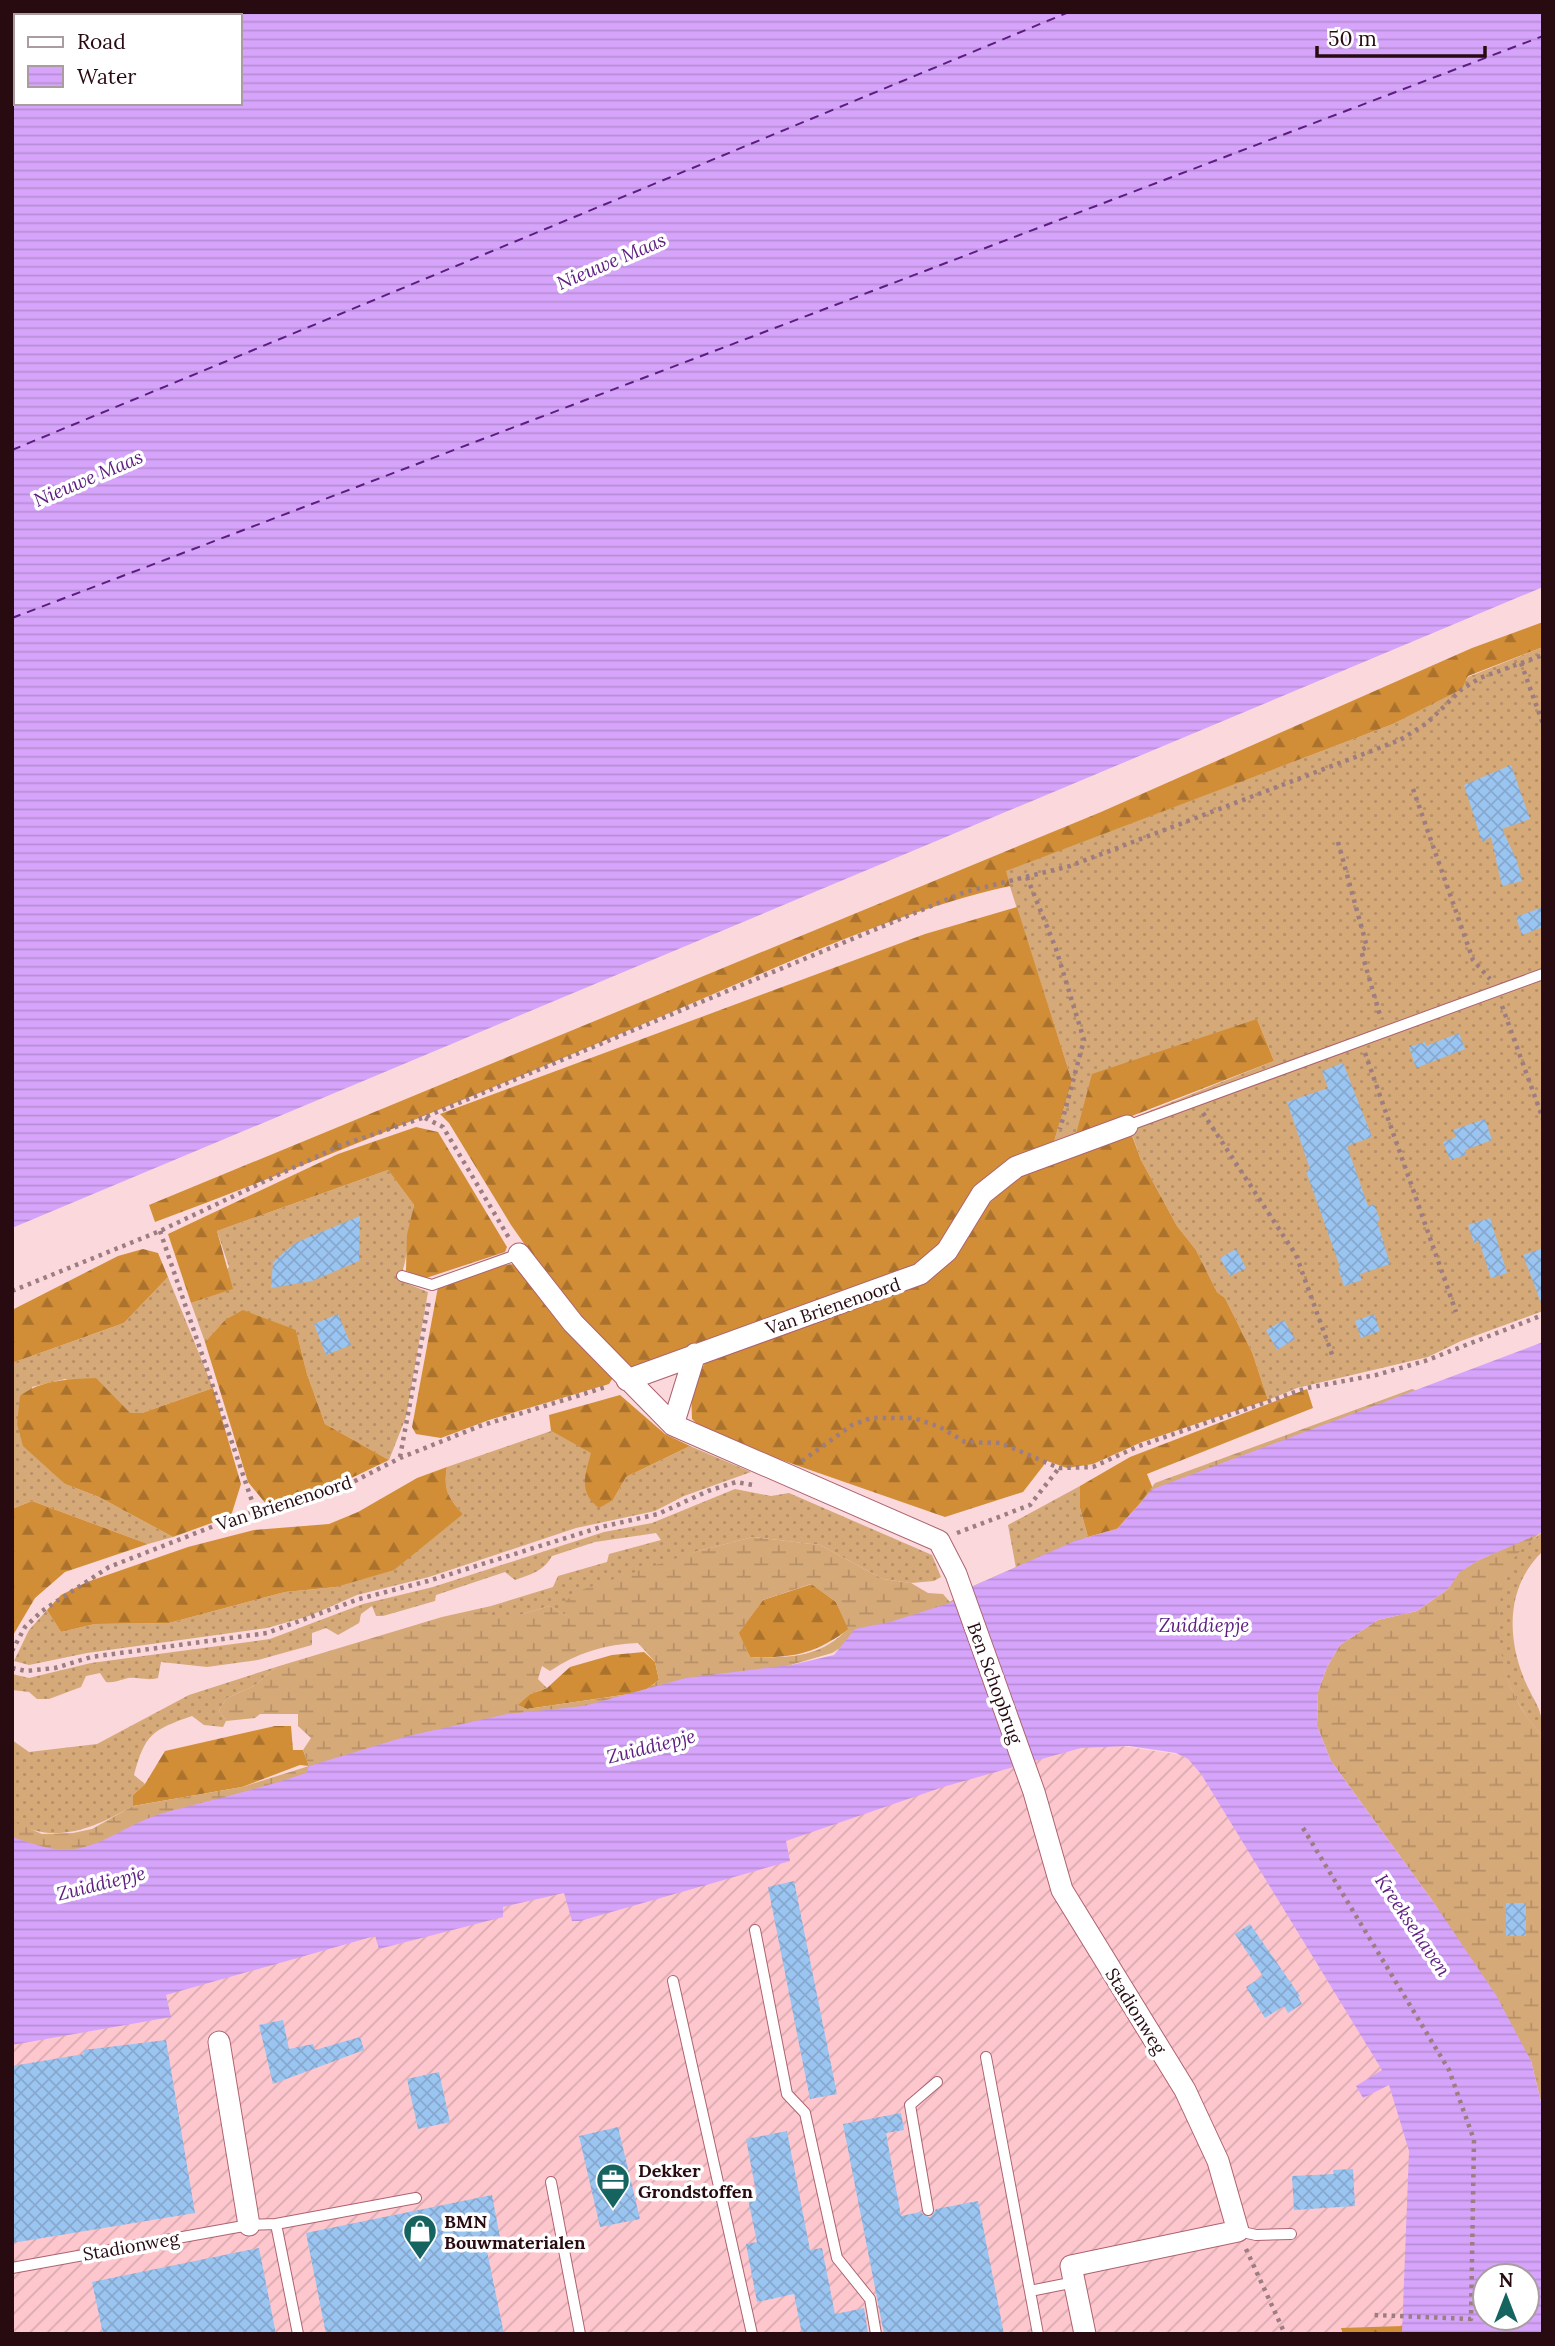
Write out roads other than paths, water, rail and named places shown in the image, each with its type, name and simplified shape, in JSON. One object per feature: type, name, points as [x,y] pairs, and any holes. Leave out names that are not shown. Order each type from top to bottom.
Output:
[{"type":"street","name":"Van Brienenoord","points":[[627,1380],[920,1274],[947,1251],[982,1194],[1016,1167],[1127,1126]]},
{"type":"street","points":[[519,1254],[573,1323],[673,1425],[695,1354]]},
{"type":"street","name":"Ben Schopbrug","points":[[673,1425],[939,1541],[956,1574],[1034,1791]]},
{"type":"street","name":"Stadionweg","points":[[1034,1791],[1062,1890],[1185,2090],[1218,2161],[1238,2231]]},
{"type":"street","points":[[219,2042],[249,2225]]},
{"type":"street","points":[[1085,2334],[1071,2266],[1238,2231]]},
{"type":"lane","points":[[1127,1126],[1543,974]]},
{"type":"lane","points":[[402,1276],[432,1284],[519,1254]]},
{"type":"lane","points":[[755,1930],[788,2094],[805,2113],[837,2258],[870,2299],[876,2334]]},
{"type":"lane","points":[[673,1982],[752,2334]]},
{"type":"lane","points":[[986,2057],[1038,2334]]},
{"type":"lane","points":[[928,2210],[910,2105],[937,2082]]},
{"type":"lane","points":[[551,2182],[580,2334]]},
{"type":"lane","name":"Stadionweg","points":[[12,2268],[416,2198]]},
{"type":"lane","points":[[276,2224],[298,2334]]},
{"type":"lane","points":[[1238,2231],[1256,2235],[1292,2234]]},
{"type":"lane","points":[[1030,2291],[1074,2283]]},
{"type":"water","name":"Nieuwe Maas","points":[[12,12],[1543,12],[1543,587],[12,1228]]},
{"type":"water","name":"Zuiddiepje","points":[[1543,1342],[1543,1532],[1479,1560],[1460,1572],[1448,1589],[1417,1611],[1378,1620],[1340,1645],[1327,1667],[1318,1692],[1317,1726],[1331,1761],[1434,1903],[1496,1995],[1531,2061],[1543,2110],[1543,2334],[1402,2334],[1409,2151],[1389,2085],[1363,2098],[1356,2086],[1382,2070],[1201,1774],[1188,1759],[1176,1753],[1129,1746],[1081,1748],[943,1787],[786,1841],[790,1861],[580,1921],[572,1921],[564,1893],[503,1907],[503,1917],[379,1949],[375,1936],[166,1995],[171,2017],[12,2045],[12,1837],[51,1848],[75,1849],[97,1843],[160,1814],[288,1779],[306,1773],[309,1766],[408,1736],[507,1714],[584,1706],[686,1678],[791,1665],[834,1655],[855,1629],[890,1622],[950,1603],[971,1587],[1075,1541],[1117,1529],[1153,1489]]},
{"type":"place","name":"Dekker Grondstoffen","points":[[613,2210]]},
{"type":"place","name":"BMN Bouwmaterialen","points":[[420,2261]]},
{"type":"water label","name":"Kreeksehaven","points":[[1413,1925]]}]
